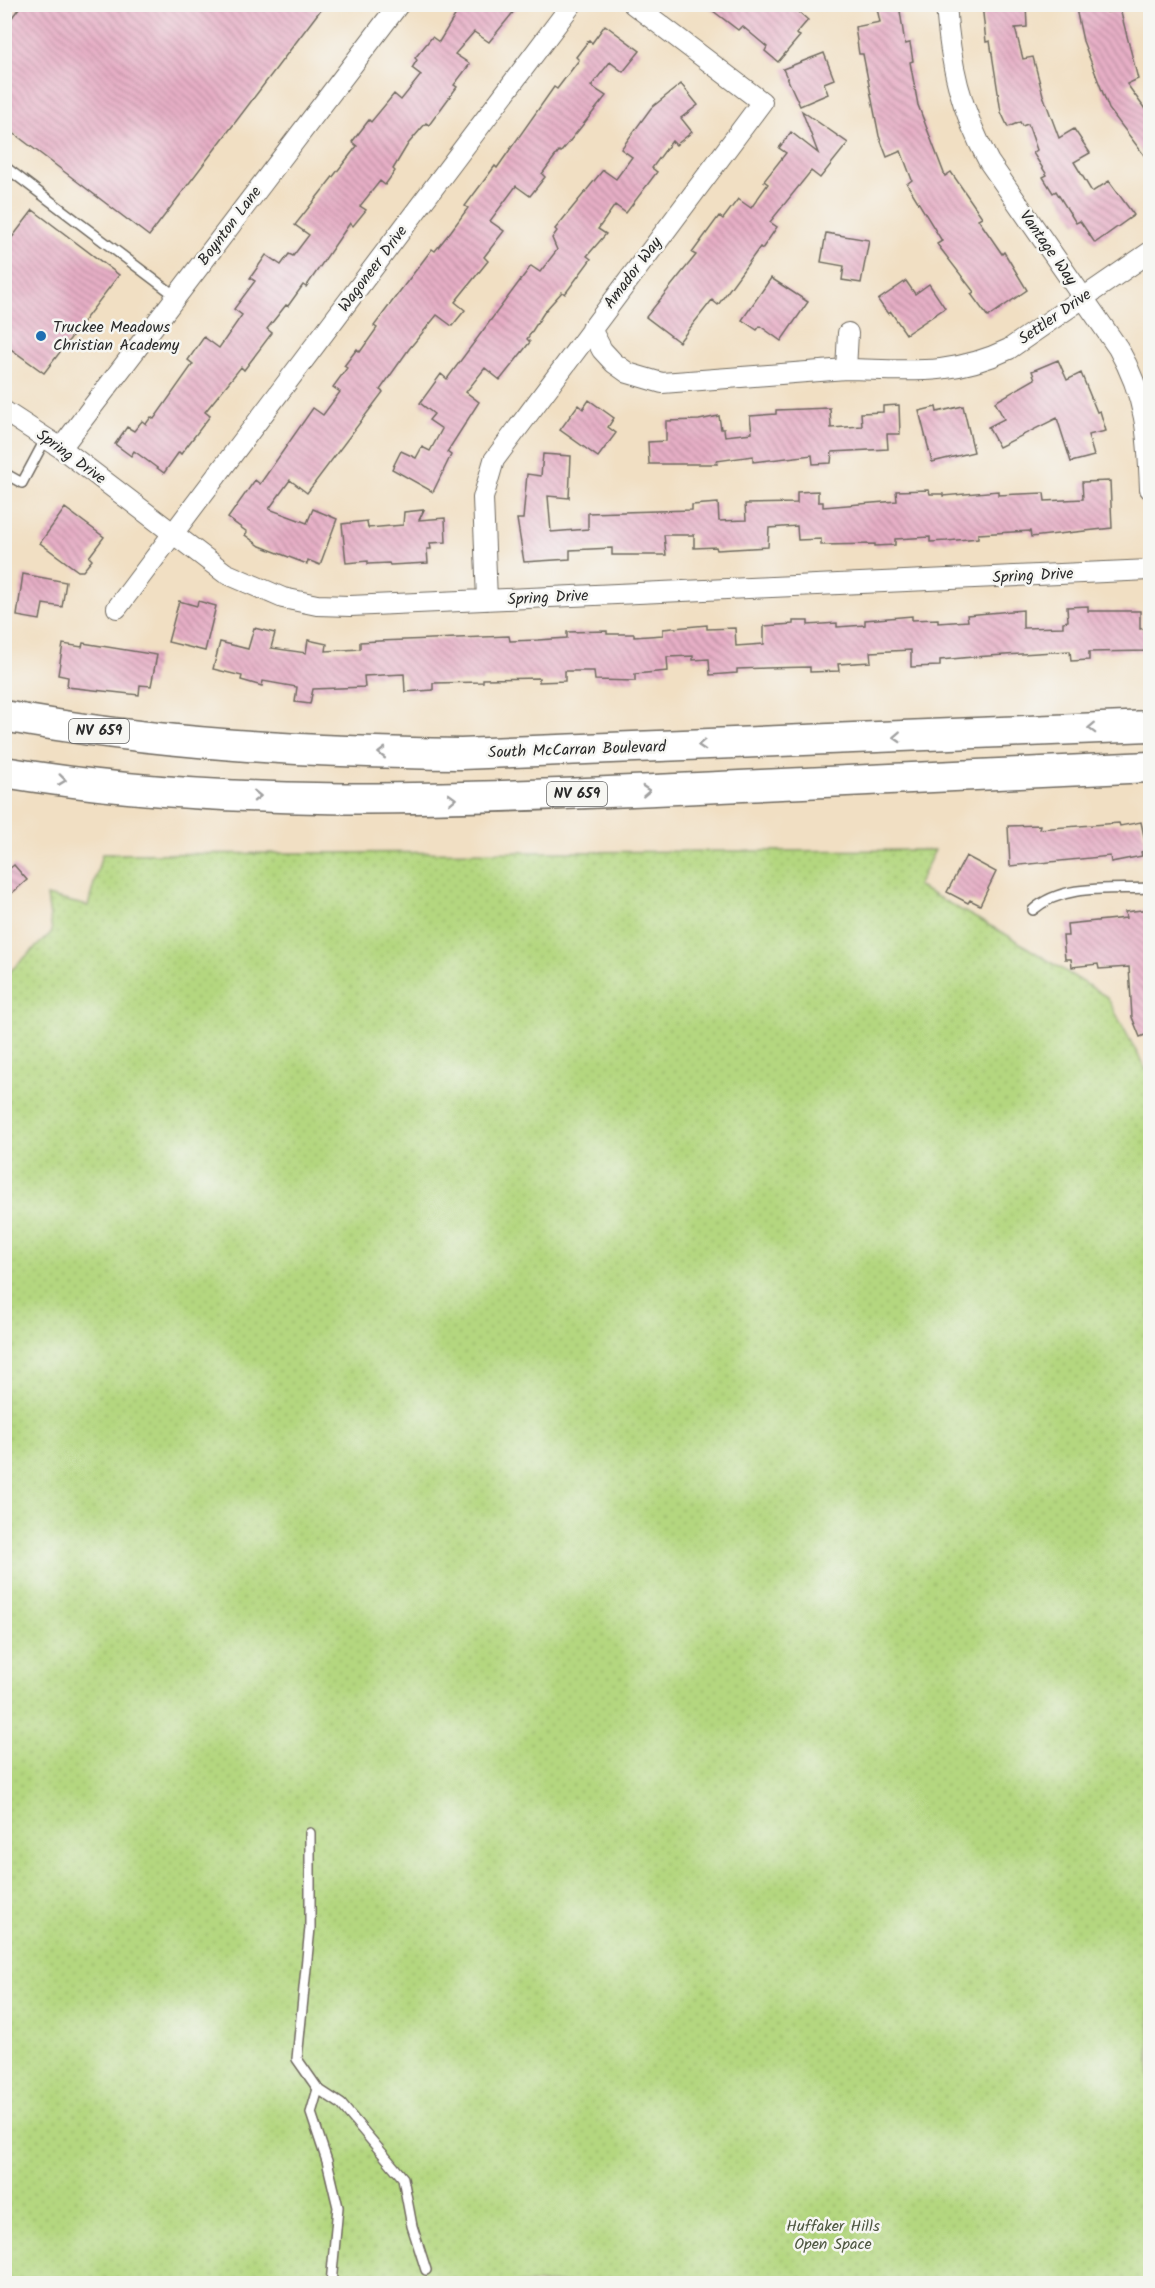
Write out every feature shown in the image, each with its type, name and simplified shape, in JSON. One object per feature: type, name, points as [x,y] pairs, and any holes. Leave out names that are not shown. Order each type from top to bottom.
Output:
[{"type":"main road","name":"South McCarran Boulevard","points":[[4,716],[55,725],[204,743],[349,752],[461,754],[1150,726]]},
{"type":"main road","name":"NV 659","points":[[4,772],[124,788],[244,796],[423,800],[1150,767]]},
{"type":"street","name":"Boynton Lane","points":[[54,443],[177,297],[399,4]]},
{"type":"street","name":"Wagoneer Drive","points":[[117,608],[572,4]]},
{"type":"street","name":"Amador Way","points":[[487,600],[483,498],[486,478],[502,446],[762,102],[633,4]]},
{"type":"street","name":"Vantage Way","points":[[946,4],[952,65],[961,101],[974,133],[989,162],[1118,348],[1132,373],[1141,397],[1148,427],[1150,489]]},
{"type":"street","name":"Settler Drive","points":[[591,329],[602,350],[614,363],[628,373],[662,383],[846,369],[935,371],[985,361],[1009,349],[1150,252]]},
{"type":"street","points":[[846,369],[848,333]]},
{"type":"street","name":"Spring Drive","points":[[4,411],[54,443],[173,533],[199,556],[225,573],[284,598],[317,605],[350,606],[1150,570]]},
{"type":"lane","points":[[4,166],[177,297]]},
{"type":"lane","points":[[4,473],[22,483],[54,443]]},
{"type":"lane","points":[[1033,910],[1046,898],[1060,893],[1150,888]]},
{"type":"lane","points":[[310,1833],[310,1928],[297,2059],[318,2089],[341,2104],[404,2178],[412,2226],[426,2270]]},
{"type":"lane","points":[[318,2089],[311,2113],[327,2161],[338,2207],[332,2283]]},
{"type":"green space","name":"Huffaker Hills Open Space","points":[[935,850],[917,886],[1007,935],[1107,997],[1145,1068],[1150,1073],[1150,2283],[5,2284],[4,977],[52,932],[47,896],[88,906],[102,854]]},
{"type":"building","points":[[22,4],[325,4],[149,236],[4,126],[4,28]]},
{"type":"building","points":[[462,4],[520,4],[489,42],[474,32],[455,54],[470,64],[454,85],[457,87],[429,125],[426,123],[408,144],[393,169],[395,171],[385,185],[380,181],[360,206],[366,210],[353,226],[350,223],[306,287],[303,285],[267,329],[272,333],[244,370],[241,367],[205,412],[210,416],[181,454],[179,452],[164,473],[134,451],[131,456],[115,444],[127,427],[134,431],[142,421],[146,424],[151,417],[154,419],[193,364],[188,360],[204,337],[219,348],[242,315],[234,309],[255,281],[250,278],[266,255],[281,265],[289,254],[293,256],[309,235],[295,225],[357,146],[352,142],[369,120],[371,122],[394,94],[401,100],[421,75],[412,68],[417,60],[415,58],[432,37],[439,42]]},
{"type":"building","points":[[704,4],[790,4],[808,20],[796,34],[800,36],[778,62],[765,51],[767,47],[742,26],[738,30]]},
{"type":"building","points":[[876,4],[899,4],[905,44],[910,43],[913,61],[910,62],[918,105],[945,176],[951,172],[982,217],[978,219],[1002,254],[1004,252],[1027,290],[988,317],[971,294],[974,292],[937,244],[942,241],[907,184],[912,180],[901,151],[887,157],[879,136],[863,54],[859,54],[855,27],[880,22]]},
{"type":"building","points":[[982,4],[1026,4],[1027,27],[1015,28],[1023,59],[1033,57],[1043,95],[1059,138],[1074,129],[1090,153],[1074,162],[1092,192],[1109,181],[1134,215],[1095,243],[1080,221],[1076,223],[1056,191],[1053,193],[1043,177],[1047,175],[1033,153],[1037,150],[1028,124],[1022,126],[1020,122],[1008,127],[1001,112],[990,41],[986,42]]},
{"type":"building","points":[[1075,4],[1105,4],[1107,12],[1120,9],[1138,79],[1127,84],[1150,116],[1150,163],[1109,109],[1083,41]]},
{"type":"building","points":[[605,25],[640,51],[623,72],[610,62],[591,86],[606,96],[561,152],[559,151],[542,174],[545,177],[530,196],[516,186],[490,221],[504,231],[484,257],[488,261],[455,302],[465,310],[452,326],[437,315],[409,349],[380,390],[383,392],[307,493],[290,480],[269,509],[307,523],[313,509],[337,519],[320,565],[308,560],[307,564],[260,546],[245,535],[247,532],[228,518],[255,480],[260,484],[313,408],[323,415],[340,392],[333,387],[347,368],[344,366],[357,349],[360,352],[377,328],[374,326],[394,299],[432,249],[435,251],[451,231],[468,208],[465,206],[495,166],[497,168],[554,87],[557,89],[579,60],[576,57],[589,40],[592,43]]},
{"type":"building","points":[[824,53],[834,79],[824,83],[828,94],[800,106],[783,69]]},
{"type":"building","points":[[681,84],[698,105],[681,118],[692,132],[676,145],[672,141],[652,168],[657,172],[626,213],[615,205],[598,229],[606,234],[587,256],[591,259],[565,294],[562,292],[545,311],[527,339],[530,342],[500,380],[485,368],[466,392],[479,402],[447,452],[451,455],[433,492],[392,469],[401,451],[416,458],[422,447],[430,451],[442,429],[429,420],[434,414],[420,403],[441,374],[447,379],[531,266],[540,272],[557,250],[552,238],[557,231],[555,229],[603,170],[616,179],[632,157],[621,149],[651,108]]},
{"type":"building","points":[[802,111],[848,143],[820,178],[811,171],[770,222],[777,227],[762,249],[760,247],[718,305],[712,300],[679,342],[646,317],[696,255],[692,253],[719,216],[723,219],[738,199],[751,208],[768,184],[764,181],[786,153],[779,148],[791,132],[818,153]]},
{"type":"building","points":[[33,210],[119,275],[44,373],[4,344],[4,248]]},
{"type":"building","points":[[826,233],[869,240],[861,283],[842,280],[844,266],[821,262]]},
{"type":"building","points":[[771,278],[808,302],[781,341],[760,326],[757,330],[742,320]]},
{"type":"building","points":[[906,281],[915,294],[929,284],[945,308],[906,334],[891,312],[888,314],[878,300]]},
{"type":"building","points":[[1058,360],[1067,380],[1081,373],[1097,412],[1100,411],[1106,431],[1088,435],[1094,456],[1071,462],[1057,418],[999,447],[988,427],[1004,419],[995,402],[1035,379],[1032,371]]},
{"type":"building","points":[[589,400],[614,418],[608,427],[616,433],[598,457],[560,430],[578,405],[583,409]]},
{"type":"building","points":[[899,405],[900,434],[887,434],[888,449],[832,452],[831,463],[813,464],[812,455],[753,462],[753,456],[716,461],[717,464],[649,464],[648,442],[666,441],[666,421],[699,420],[719,416],[721,429],[724,429],[725,436],[752,433],[750,416],[776,414],[776,410],[830,408],[831,428],[862,426],[861,413],[883,412],[883,406]]},
{"type":"building","points":[[963,406],[974,452],[932,462],[919,411],[936,407],[937,412]]},
{"type":"building","points":[[543,454],[571,456],[569,498],[548,496],[551,532],[588,529],[588,513],[692,510],[692,505],[718,503],[719,521],[746,520],[745,504],[797,503],[797,492],[818,491],[818,502],[823,502],[823,507],[897,501],[896,491],[929,490],[930,494],[943,494],[943,496],[998,491],[998,495],[1044,493],[1045,501],[1083,499],[1082,482],[1110,481],[1112,528],[1031,537],[1030,531],[978,534],[978,538],[947,541],[930,542],[930,537],[895,539],[895,545],[875,546],[875,544],[821,545],[821,539],[798,540],[797,526],[769,528],[768,547],[717,550],[716,547],[694,548],[694,535],[664,535],[666,555],[612,555],[612,548],[570,550],[570,559],[524,562],[517,519],[523,519],[527,474],[541,476]]},
{"type":"building","points":[[65,508],[104,537],[89,557],[92,560],[83,571],[78,571],[40,543]]},
{"type":"building","points":[[424,510],[419,520],[445,518],[446,542],[430,543],[431,549],[427,549],[428,563],[390,565],[389,563],[368,564],[368,561],[346,563],[342,524],[367,521],[368,528],[403,525],[404,512]]},
{"type":"building","points":[[23,574],[66,582],[62,607],[43,604],[40,620],[17,616]]},
{"type":"building","points":[[179,601],[197,606],[198,601],[216,606],[205,651],[168,642]]},
{"type":"building","points":[[1088,606],[1088,611],[1140,611],[1140,629],[1150,628],[1150,651],[1089,652],[1089,660],[1071,661],[1070,651],[973,657],[940,660],[940,666],[911,667],[911,650],[870,652],[871,662],[838,664],[839,671],[810,672],[810,667],[766,668],[737,669],[737,673],[710,675],[709,659],[693,660],[693,656],[667,657],[668,671],[635,674],[635,681],[595,680],[594,671],[565,671],[565,681],[539,682],[539,678],[483,679],[483,682],[433,683],[433,690],[405,692],[404,674],[364,676],[365,687],[313,689],[310,704],[295,702],[297,687],[263,681],[262,686],[241,680],[242,676],[213,669],[220,642],[248,649],[254,628],[275,633],[271,648],[306,653],[308,640],[327,644],[326,651],[360,649],[360,642],[509,636],[510,641],[538,640],[567,638],[567,632],[607,631],[607,634],[634,634],[634,637],[663,635],[663,629],[707,625],[707,629],[735,628],[736,646],[764,644],[764,626],[793,624],[793,621],[808,621],[808,625],[837,623],[837,627],[865,625],[865,620],[912,616],[912,620],[938,619],[938,623],[968,621],[967,615],[1023,610],[1023,628],[1063,627],[1063,622],[1068,621],[1067,607]]},
{"type":"building","points":[[83,643],[157,655],[151,686],[140,685],[139,695],[67,687],[68,677],[58,675],[63,644],[82,647]]},
{"type":"building","points":[[1141,822],[1147,850],[1141,852],[1142,856],[1111,862],[1110,856],[1010,866],[1008,826],[1040,825],[1039,829],[1119,823],[1120,826]]},
{"type":"building","points":[[966,856],[996,872],[980,905],[970,900],[968,903],[947,892]]},
{"type":"building","points":[[14,865],[27,880],[11,894],[4,886],[4,873]]},
{"type":"building","points":[[1150,909],[1150,1033],[1140,1037],[1132,1017],[1129,967],[1099,969],[1098,964],[1072,967],[1071,959],[1065,959],[1063,936],[1068,936],[1067,924],[1126,918],[1125,912]]},
{"type":"place","name":"Truckee Meadows Christian Academy","points":[[41,336]]}]
